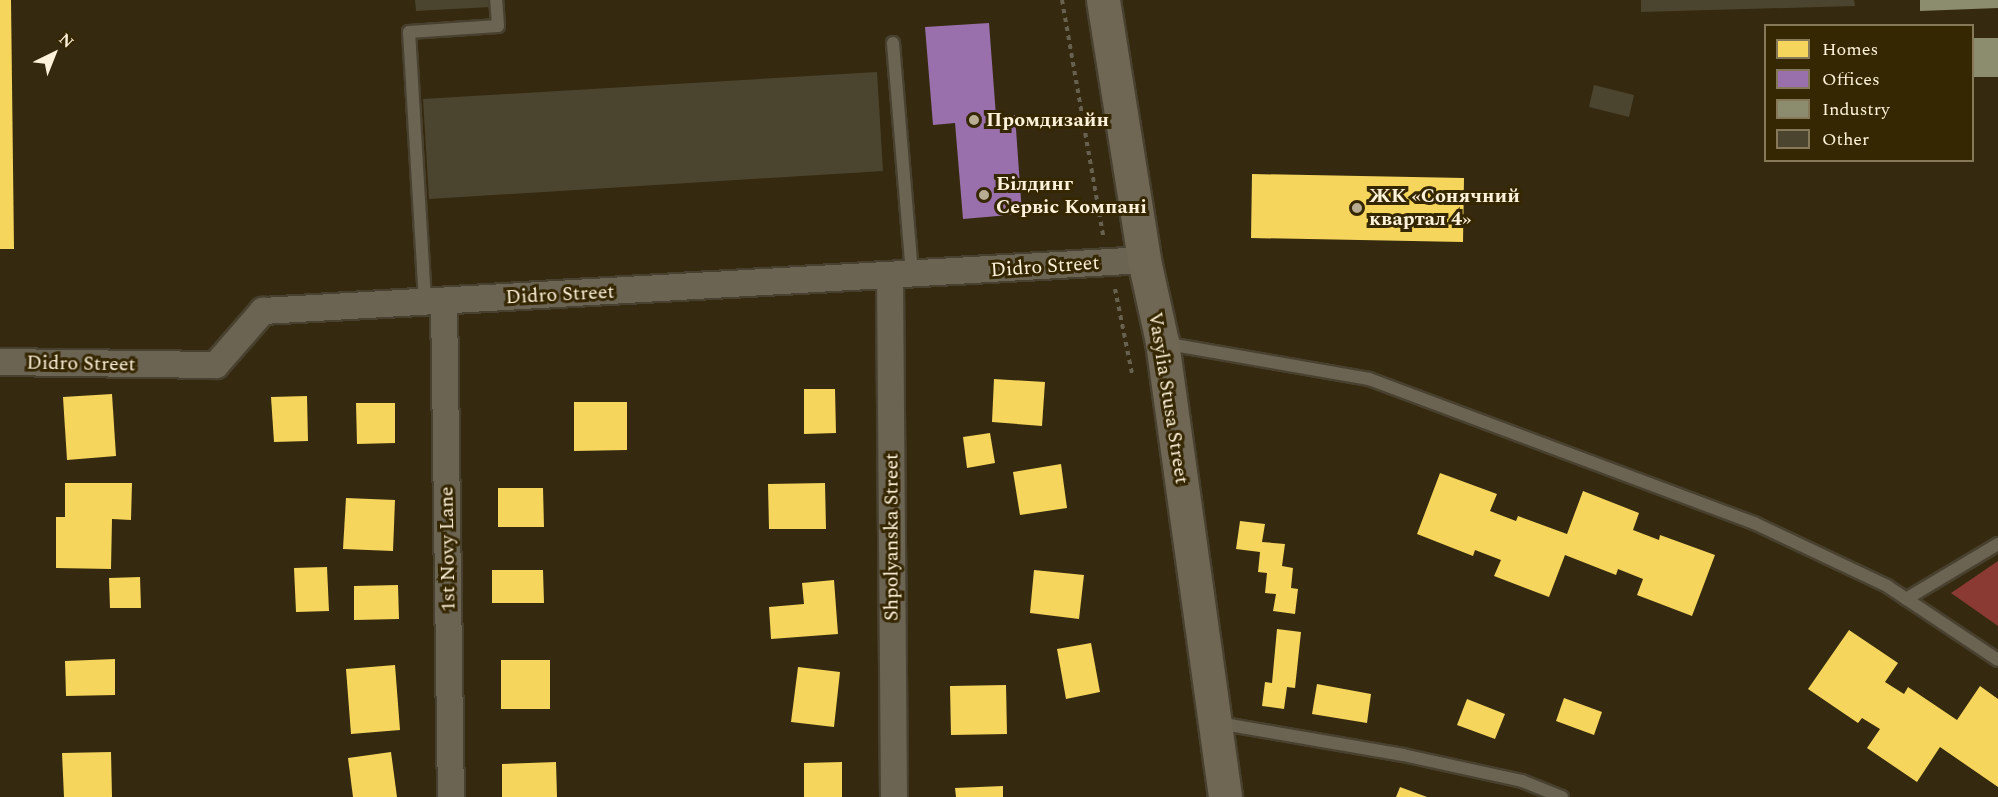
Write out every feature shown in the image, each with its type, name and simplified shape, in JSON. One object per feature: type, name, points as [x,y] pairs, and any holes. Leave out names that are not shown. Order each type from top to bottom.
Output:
[{"type":"street","name":"Vasylia Stusa Street","points":[[1103,0],[1144,260],[1162,342],[1225,797]]},
{"type":"street","name":"Didro Street","points":[[0,362],[216,366],[263,311],[901,277],[1144,260]]},
{"type":"street","name":"Shpolyanska Street","points":[[894,797],[901,277]]},
{"type":"street","name":"1st Novy Lane","points":[[435,301],[451,797]]},
{"type":"lane","points":[[435,301],[409,32],[498,26],[496,0]]},
{"type":"lane","points":[[893,43],[901,277]]},
{"type":"lane","points":[[1162,342],[1369,379],[1754,523],[1887,586],[1998,660]]},
{"type":"lane","points":[[1906,599],[1998,544]]},
{"type":"lane","points":[[1214,722],[1403,755],[1522,781],[1562,797]]},
{"type":"shaded area","points":[[1998,561],[1998,626],[1951,593]]},
{"type":"building: Homes","points":[[0,0],[11,0],[14,249],[0,249]]},
{"type":"building: Homes","name":"ЖК «Сонячний квартал 4»","points":[[1252,174],[1464,178],[1463,242],[1251,238]]},
{"type":"building: Homes","points":[[994,379],[1045,382],[1042,426],[992,422]]},
{"type":"building: Homes","points":[[804,389],[835,389],[836,433],[804,434]]},
{"type":"building: Homes","points":[[112,394],[116,456],[67,460],[63,397]]},
{"type":"building: Homes","points":[[307,396],[308,441],[274,442],[271,397]]},
{"type":"building: Homes","points":[[574,402],[627,402],[627,450],[574,451]]},
{"type":"building: Homes","points":[[356,403],[395,403],[395,443],[357,444]]},
{"type":"building: Homes","points":[[990,433],[995,463],[967,468],[963,437]]},
{"type":"building: Homes","points":[[1061,464],[1067,508],[1020,515],[1013,472]]},
{"type":"building: Homes","points":[[1440,473],[1497,494],[1490,511],[1516,521],[1518,516],[1567,534],[1583,491],[1639,513],[1633,530],[1659,540],[1660,535],[1715,555],[1692,616],[1637,595],[1643,579],[1618,569],[1616,575],[1565,555],[1549,597],[1494,576],[1501,560],[1475,550],[1473,556],[1417,534]]},
{"type":"building: Homes","points":[[65,483],[132,483],[131,520],[112,519],[111,569],[56,568],[56,517],[65,517]]},
{"type":"building: Homes","points":[[825,483],[826,529],[769,529],[768,484]]},
{"type":"building: Homes","points":[[498,488],[543,488],[544,527],[498,527]]},
{"type":"building: Homes","points":[[346,498],[395,500],[393,551],[343,549]]},
{"type":"building: Homes","points":[[1240,521],[1265,524],[1262,542],[1285,544],[1282,566],[1293,568],[1291,588],[1298,589],[1295,614],[1273,611],[1276,594],[1265,593],[1267,573],[1258,572],[1260,552],[1236,549]]},
{"type":"building: Homes","points":[[327,567],[329,611],[296,612],[294,568]]},
{"type":"building: Homes","points":[[492,570],[543,570],[544,603],[492,603]]},
{"type":"building: Homes","points":[[1034,570],[1084,575],[1079,619],[1030,613]]},
{"type":"building: Homes","points":[[140,577],[141,608],[110,608],[109,578]]},
{"type":"building: Homes","points":[[834,580],[838,634],[771,639],[769,607],[804,604],[802,583]]},
{"type":"building: Homes","points":[[398,585],[399,619],[354,620],[354,586]]},
{"type":"building: Homes","points":[[1277,629],[1301,632],[1295,688],[1287,687],[1284,709],[1262,706],[1265,682],[1272,683]]},
{"type":"building: Homes","points":[[1849,630],[1898,663],[1885,682],[1904,694],[1908,687],[1957,720],[1980,686],[1998,699],[1998,787],[1940,747],[1917,782],[1867,748],[1880,729],[1862,718],[1858,723],[1808,689]]},
{"type":"building: Homes","points":[[1091,643],[1100,692],[1066,699],[1057,649]]},
{"type":"building: Homes","points":[[115,659],[115,695],[66,696],[65,661]]},
{"type":"building: Homes","points":[[501,660],[550,660],[550,709],[501,709]]},
{"type":"building: Homes","points":[[395,665],[400,730],[351,734],[346,669]]},
{"type":"building: Homes","points":[[798,667],[840,672],[834,727],[791,722]]},
{"type":"building: Homes","points":[[1317,684],[1371,694],[1367,723],[1312,714]]},
{"type":"building: Homes","points":[[1006,685],[1007,734],[951,735],[950,686]]},
{"type":"building: Homes","points":[[1564,698],[1602,712],[1594,735],[1556,721]]},
{"type":"building: Homes","points":[[1467,699],[1505,714],[1495,739],[1457,725]]},
{"type":"building: Homes","points":[[111,752],[112,797],[64,797],[62,753]]},
{"type":"building: Homes","points":[[391,752],[397,797],[353,797],[348,758]]},
{"type":"building: Homes","points":[[556,762],[557,797],[502,797],[502,764]]},
{"type":"building: Homes","points":[[842,762],[842,797],[804,797],[804,763]]},
{"type":"building: Homes","points":[[1003,786],[1003,797],[956,797],[955,788]]},
{"type":"building: Homes","points":[[1400,787],[1427,797],[1396,797]]},
{"type":"building: Offices","name":"Промдизайн","points":[[989,23],[996,116],[1015,115],[1022,214],[963,219],[955,123],[933,125],[925,27]]},
{"type":"building: Industry","points":[[1920,0],[1998,0],[1998,8],[1920,11]]},
{"type":"building: Industry","points":[[1974,38],[1998,38],[1998,77],[1974,77]]},
{"type":"building: Other","points":[[415,0],[489,0],[490,7],[416,11]]},
{"type":"building: Other","points":[[1641,0],[1854,0],[1855,6],[1641,12]]},
{"type":"building: Other","points":[[877,72],[883,171],[429,199],[423,99]]},
{"type":"building: Other","points":[[1594,85],[1634,95],[1629,117],[1589,107]]},
{"type":"place","name":"Промдизайн","points":[[974,120]]},
{"type":"place","name":"Білдинг Сервіс Компані","points":[[984,195]]},
{"type":"place","name":"ЖК «Сонячний квартал 4»","points":[[1357,208]]}]
